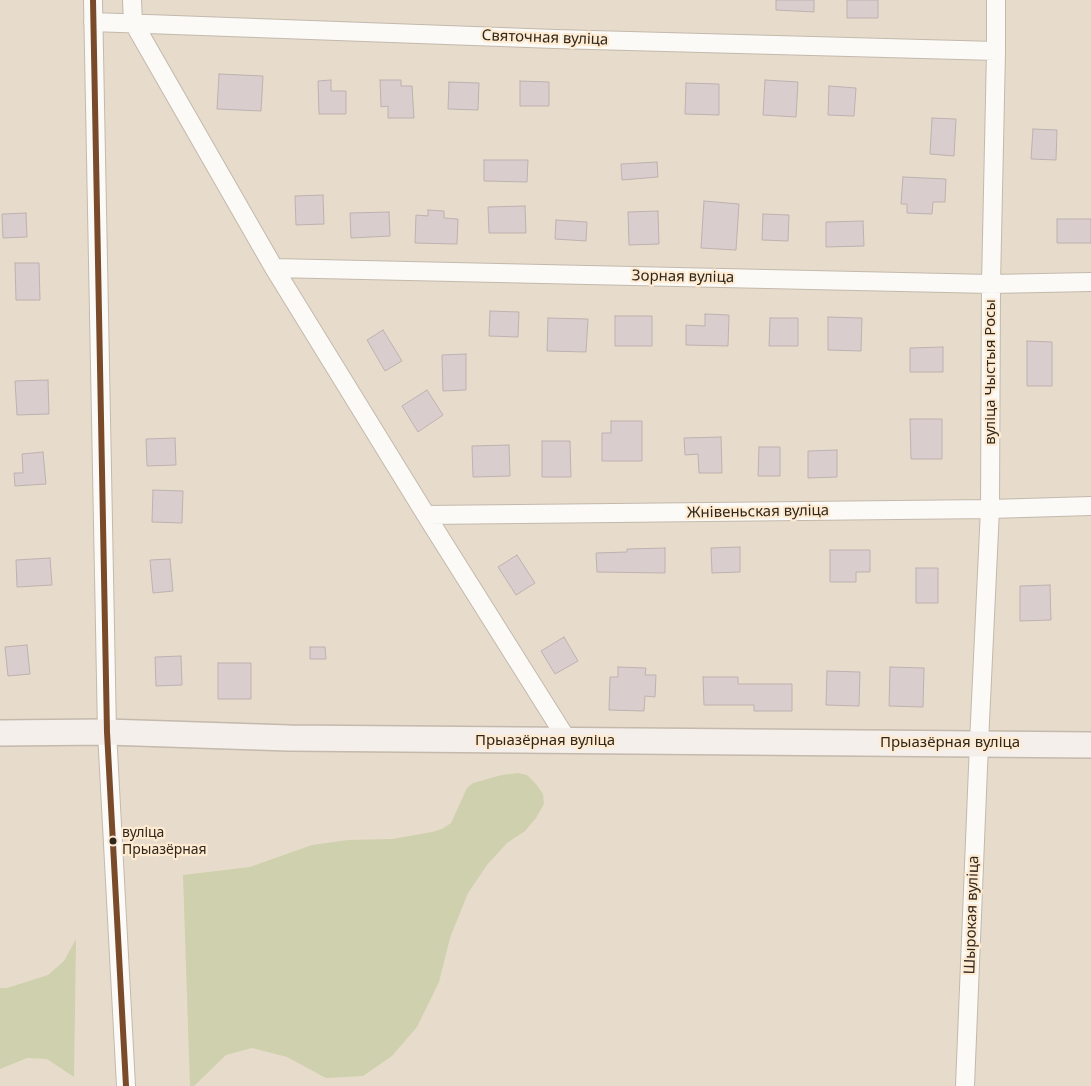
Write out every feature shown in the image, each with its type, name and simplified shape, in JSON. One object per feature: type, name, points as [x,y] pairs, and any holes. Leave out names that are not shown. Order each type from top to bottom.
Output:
[{"type":"street","points":[[93,0],[107,732],[126,1086]]},
{"type":"street","points":[[132,0],[133,22],[274,268],[568,741]]},
{"type":"street","name":"вуліца Чыстыя Росы","points":[[979,743],[990,509],[991,284],[996,0]]},
{"type":"street","name":"Святочная вуліца","points":[[93,22],[554,39],[996,51]]},
{"type":"street","name":"Зорная вуліца","points":[[274,268],[991,284],[1091,282]]},
{"type":"street","name":"Жнівеньская вуліца","points":[[426,515],[990,509],[1091,506]]},
{"type":"street","name":"Прыазёрная вуліца","points":[[0,733],[107,732],[289,738],[1091,745]]},
{"type":"street","name":"Шырокая вуліца","points":[[965,1086],[979,743]]},
{"type":"green space","points":[[518,773],[527,775],[536,784],[543,794],[544,804],[536,818],[525,831],[507,843],[487,865],[468,893],[450,938],[439,982],[417,1027],[392,1056],[363,1076],[326,1078],[287,1057],[252,1048],[226,1055],[194,1086],[190,1086],[183,875],[250,867],[312,845],[348,840],[392,839],[442,829],[451,823],[467,788],[473,783],[502,775]]},
{"type":"green space","points":[[76,939],[74,1077],[47,1059],[27,1058],[0,1069],[0,988],[7,988],[48,975],[64,961]]},
{"type":"building","points":[[776,0],[814,0],[814,12],[776,10]]},
{"type":"building","points":[[847,0],[878,0],[878,18],[847,18]]},
{"type":"building","points":[[219,74],[263,76],[261,111],[217,109]]},
{"type":"building","points":[[331,80],[331,91],[346,91],[346,114],[319,114],[318,81]]},
{"type":"building","points":[[380,80],[401,80],[401,86],[412,86],[414,118],[388,118],[388,106],[381,107]]},
{"type":"building","points":[[765,80],[798,82],[796,117],[763,115]]},
{"type":"building","points":[[520,81],[549,82],[549,106],[520,106]]},
{"type":"building","points":[[449,82],[479,83],[478,110],[448,109]]},
{"type":"building","points":[[686,83],[719,84],[719,115],[685,114]]},
{"type":"building","points":[[829,86],[856,88],[854,116],[828,115]]},
{"type":"building","points":[[932,118],[956,119],[954,156],[930,154]]},
{"type":"building","points":[[1033,129],[1057,130],[1056,160],[1031,159]]},
{"type":"building","points":[[484,160],[528,160],[527,182],[484,181]]},
{"type":"building","points":[[657,162],[658,177],[622,180],[621,164]]},
{"type":"building","points":[[903,177],[946,179],[945,202],[933,202],[932,214],[907,213],[907,204],[901,204]]},
{"type":"building","points":[[323,195],[324,224],[296,225],[295,196]]},
{"type":"building","points":[[704,201],[739,204],[736,250],[701,248]]},
{"type":"building","points":[[525,206],[526,233],[489,233],[488,207]]},
{"type":"building","points":[[428,210],[444,211],[444,218],[458,219],[457,244],[415,243],[416,215],[428,216]]},
{"type":"building","points":[[658,211],[659,244],[629,245],[628,212]]},
{"type":"building","points":[[389,212],[390,236],[351,238],[350,213]]},
{"type":"building","points":[[26,213],[27,237],[3,238],[2,214]]},
{"type":"building","points":[[763,214],[789,215],[788,241],[762,240]]},
{"type":"building","points":[[1057,219],[1091,219],[1091,243],[1057,243]]},
{"type":"building","points":[[556,220],[587,222],[586,241],[555,239]]},
{"type":"building","points":[[863,221],[864,246],[826,247],[826,222]]},
{"type":"building","points":[[15,263],[39,263],[40,300],[16,300]]},
{"type":"building","points":[[490,311],[519,312],[518,337],[489,336]]},
{"type":"building","points":[[705,314],[729,315],[728,346],[686,345],[686,325],[705,326]]},
{"type":"building","points":[[615,316],[652,316],[652,346],[615,346]]},
{"type":"building","points":[[828,317],[862,318],[861,351],[828,350]]},
{"type":"building","points":[[548,318],[588,319],[586,352],[547,351]]},
{"type":"building","points":[[770,318],[798,318],[798,346],[769,346]]},
{"type":"building","points":[[383,330],[402,361],[385,371],[367,340]]},
{"type":"building","points":[[1027,341],[1052,342],[1052,386],[1027,386]]},
{"type":"building","points":[[943,347],[943,372],[910,372],[910,348]]},
{"type":"building","points":[[466,354],[466,390],[443,391],[442,355]]},
{"type":"building","points":[[48,380],[49,414],[17,415],[15,381]]},
{"type":"building","points":[[427,390],[443,415],[418,432],[402,406]]},
{"type":"building","points":[[910,419],[942,419],[942,459],[911,459]]},
{"type":"building","points":[[611,421],[642,421],[642,461],[602,461],[602,433],[611,433]]},
{"type":"building","points":[[721,437],[722,473],[699,473],[698,454],[685,455],[684,438]]},
{"type":"building","points":[[175,438],[176,465],[147,466],[146,439]]},
{"type":"building","points":[[542,441],[570,441],[571,477],[542,477]]},
{"type":"building","points":[[509,445],[510,476],[473,477],[472,446]]},
{"type":"building","points":[[759,447],[780,447],[780,476],[758,476]]},
{"type":"building","points":[[837,450],[837,477],[808,478],[808,451]]},
{"type":"building","points":[[43,452],[46,484],[15,486],[14,473],[23,473],[22,454]]},
{"type":"building","points":[[153,490],[183,491],[182,523],[152,522]]},
{"type":"building","points":[[740,547],[740,572],[712,573],[711,548]]},
{"type":"building","points":[[665,548],[665,573],[597,572],[596,553],[627,552],[627,549]]},
{"type":"building","points":[[830,550],[870,550],[870,572],[856,572],[856,582],[830,582]]},
{"type":"building","points":[[517,555],[535,583],[516,595],[498,567]]},
{"type":"building","points":[[50,558],[52,585],[17,587],[16,560]]},
{"type":"building","points":[[170,559],[173,591],[153,593],[150,560]]},
{"type":"building","points":[[916,568],[938,568],[938,603],[916,603]]},
{"type":"building","points":[[1050,585],[1051,620],[1020,621],[1020,586]]},
{"type":"building","points":[[564,637],[578,661],[555,674],[541,651]]},
{"type":"building","points":[[27,645],[30,674],[8,676],[5,647]]},
{"type":"building","points":[[310,647],[325,647],[326,659],[310,659]]},
{"type":"building","points":[[181,656],[182,685],[156,686],[155,657]]},
{"type":"building","points":[[218,663],[251,663],[251,699],[218,699]]},
{"type":"building","points":[[618,667],[646,668],[645,675],[656,675],[655,697],[645,696],[644,711],[609,710],[610,677],[618,677]]},
{"type":"building","points":[[890,667],[924,668],[923,707],[889,706]]},
{"type":"building","points":[[827,671],[860,672],[859,706],[826,705]]},
{"type":"building","points":[[703,677],[738,677],[738,684],[792,684],[792,711],[754,711],[754,705],[704,705]]},
{"type":"transit line","points":[[93,0],[107,732],[126,1086]]},
{"type":"place","name":"вуліца Прыазёрная","points":[[113,841]]}]
